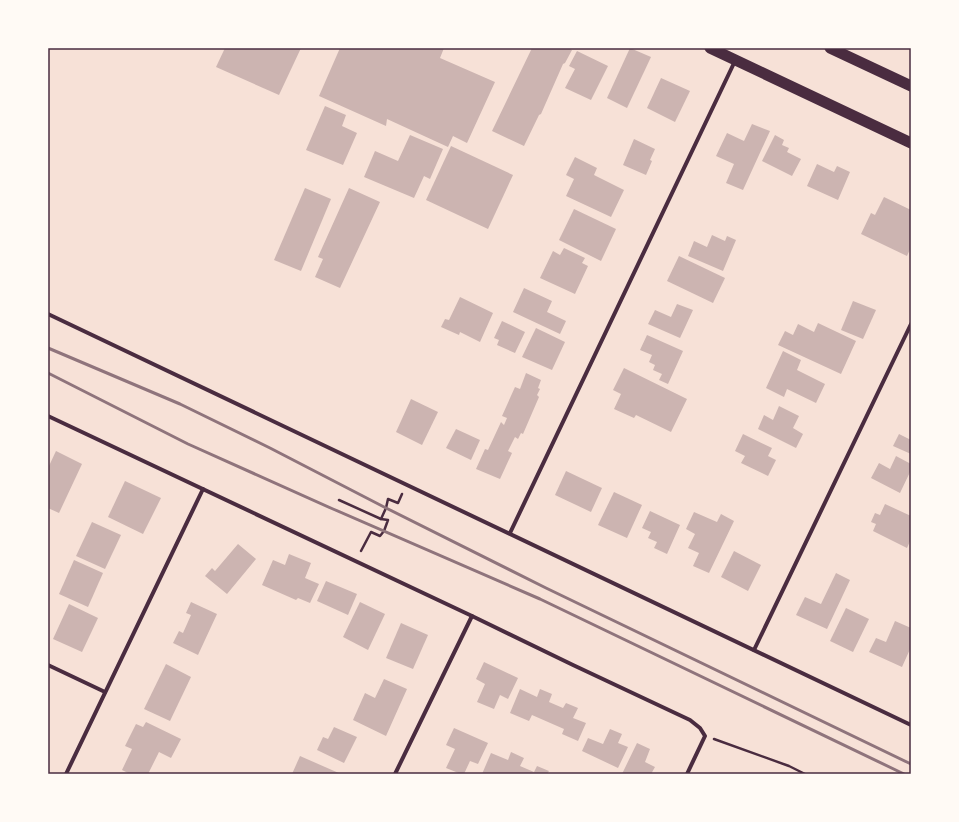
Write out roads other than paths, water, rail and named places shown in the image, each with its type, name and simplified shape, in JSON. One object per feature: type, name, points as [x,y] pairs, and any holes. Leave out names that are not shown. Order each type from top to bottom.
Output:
[{"type":"highway","points":[[710,48],[911,143]]},
{"type":"highway","points":[[830,48],[911,86]]},
{"type":"street","points":[[510,533],[735,60]]},
{"type":"street","points":[[48,314],[911,725]]},
{"type":"street","points":[[754,650],[911,324]]},
{"type":"street","points":[[48,416],[472,616],[573,666],[690,720],[700,728],[705,736],[687,774]]},
{"type":"street","points":[[66,774],[203,489]]},
{"type":"street","points":[[396,774],[472,616]]},
{"type":"street","points":[[48,665],[105,692]]},
{"type":"railway","points":[[48,348],[180,404],[546,588],[911,764]]},
{"type":"railway","points":[[48,373],[188,444],[540,599],[904,774]]}]
